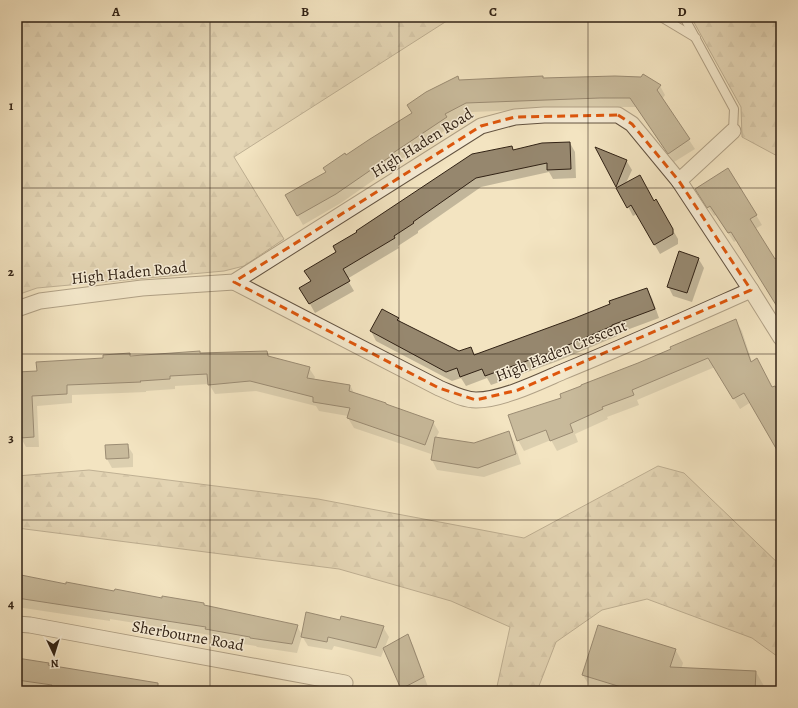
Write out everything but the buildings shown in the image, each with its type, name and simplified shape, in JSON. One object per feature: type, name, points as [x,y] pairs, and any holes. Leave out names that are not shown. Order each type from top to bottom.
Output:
[{"type":"street","name":"High Haden Road","points":[[17,309],[40,301],[126,290],[234,282],[481,126],[515,117],[544,115],[618,116],[632,124],[679,180],[781,338]]},
{"type":"street","points":[[679,180],[732,131]]},
{"type":"street","name":"High Haden Crescent","points":[[234,282],[439,388],[460,397],[476,400],[495,397],[518,390],[610,352],[751,290]]},
{"type":"street","name":"Sherbourne Road","points":[[17,624],[30,625],[345,684],[343,691]]},
{"type":"lane","points":[[661,17],[697,38]]},
{"type":"lane","points":[[684,17],[697,38],[734,110],[732,131]]},
{"type":"highlighted area","points":[[618,115],[632,124],[679,181],[751,290],[518,390],[476,400],[439,388],[234,282],[481,126],[515,117]]},
{"type":"green space","points":[[17,17],[453,17],[234,157],[284,239],[244,266],[224,271],[37,288],[17,295]]},
{"type":"green space","points":[[691,17],[781,17],[781,158],[742,137],[741,107]]},
{"type":"green space","points":[[658,466],[684,473],[781,566],[781,659],[752,638],[647,599],[602,610],[556,642],[537,691],[496,691],[510,627],[451,601],[339,569],[17,528],[17,476],[89,470],[318,499],[524,538]]}]
